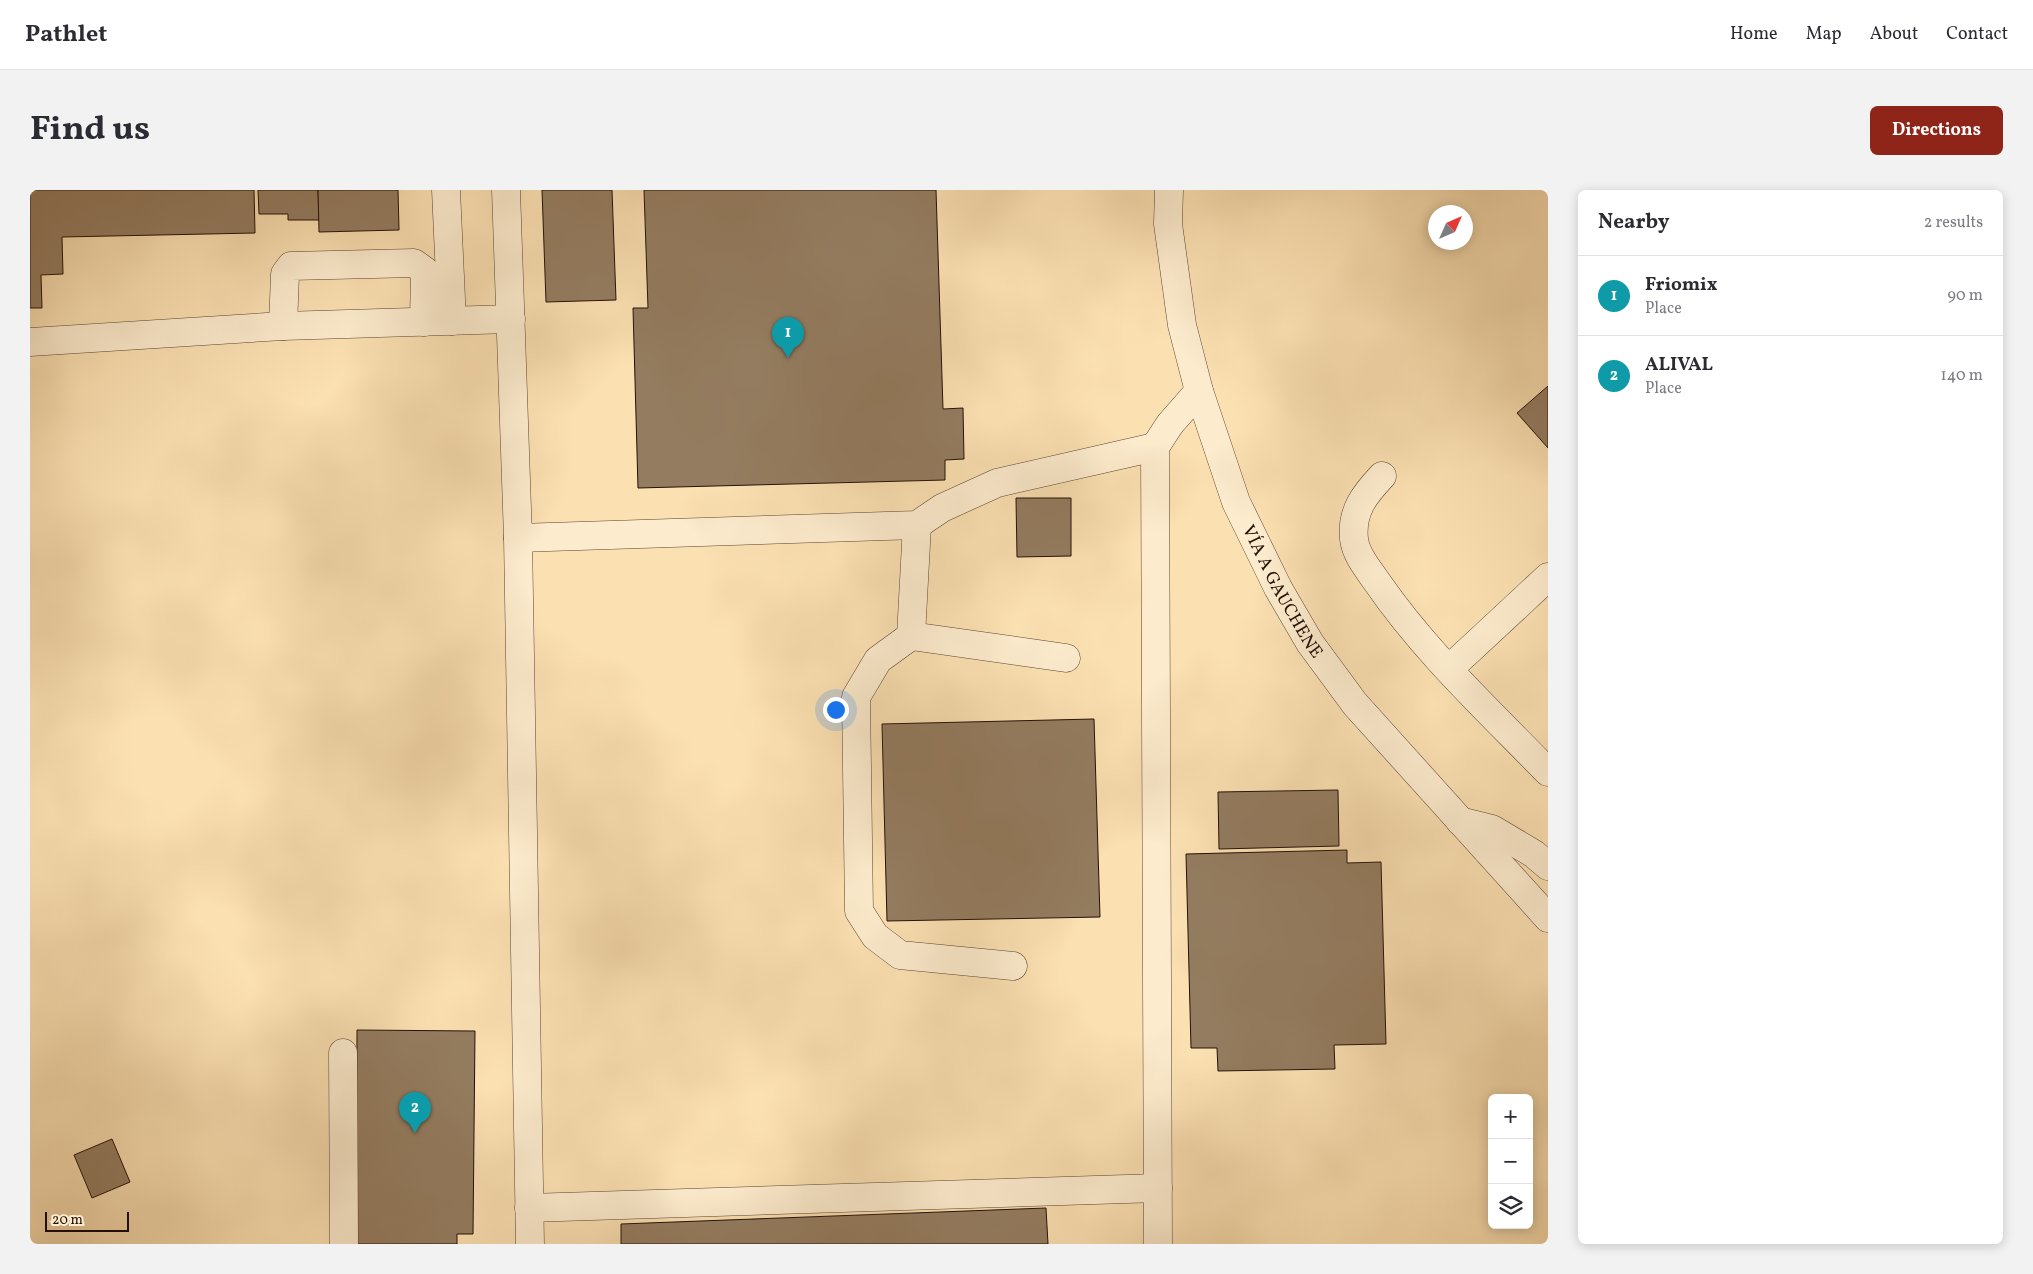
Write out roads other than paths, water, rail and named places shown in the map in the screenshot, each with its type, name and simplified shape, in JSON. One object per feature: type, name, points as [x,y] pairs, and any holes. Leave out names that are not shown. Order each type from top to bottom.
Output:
[{"type":"street","points":[[446,190],[452,321]]},
{"type":"street","points":[[506,190],[518,538],[530,1244]]},
{"type":"street","name":"VÍA A GAUCHENE","points":[[1169,190],[1168,224],[1182,325],[1199,391],[1236,502],[1278,588],[1310,642],[1355,704],[1548,918]]},
{"type":"street","points":[[283,326],[285,274],[291,266],[414,263],[424,271],[424,322]]},
{"type":"street","points":[[30,342],[283,326],[511,319]]},
{"type":"street","points":[[1158,1244],[1155,447],[1170,424],[1199,391]]},
{"type":"street","points":[[518,538],[917,526],[942,508],[997,483],[1155,447]]},
{"type":"street","points":[[1382,476],[1364,494],[1354,517],[1354,540],[1361,560],[1396,611],[1548,772]]},
{"type":"street","points":[[911,636],[917,526]]},
{"type":"street","points":[[1449,669],[1548,577]]},
{"type":"street","points":[[1013,966],[900,955],[875,936],[859,911],[856,697],[878,660],[911,636],[1066,658]]},
{"type":"street","points":[[1460,821],[1492,829],[1534,854],[1548,866]]},
{"type":"street","points":[[343,1052],[344,1244]]},
{"type":"street","points":[[529,1208],[1158,1188]]},
{"type":"place","name":"Friomix","points":[[788,358]]},
{"type":"place","name":"ALIVAL","points":[[415,1133]]}]
